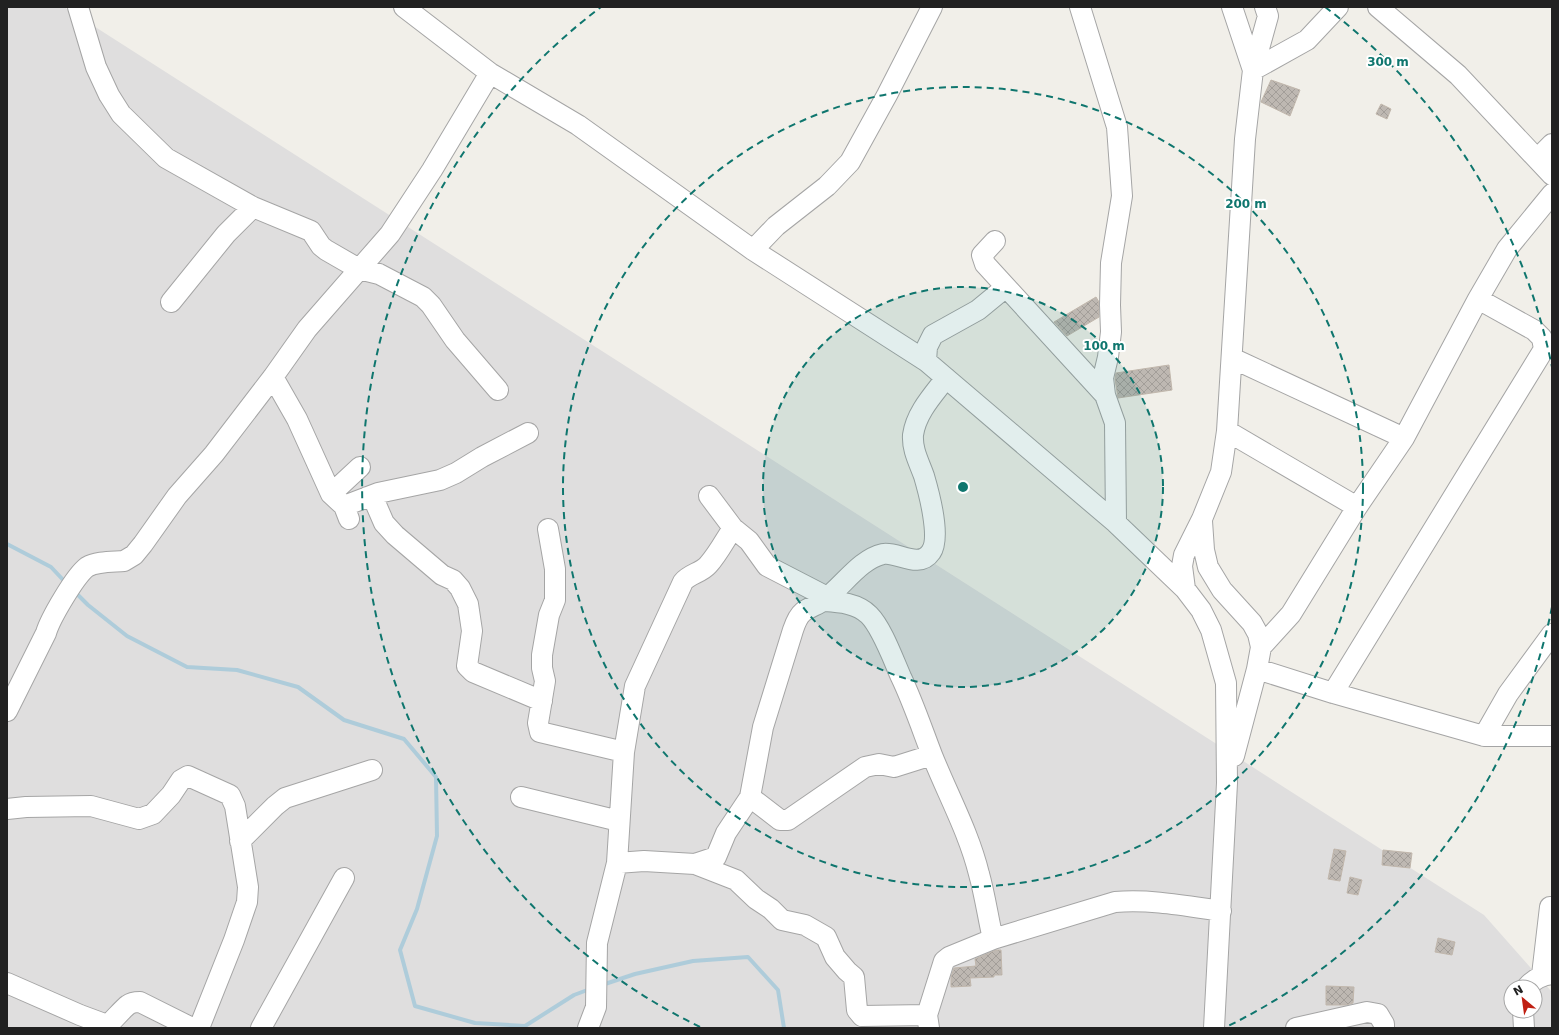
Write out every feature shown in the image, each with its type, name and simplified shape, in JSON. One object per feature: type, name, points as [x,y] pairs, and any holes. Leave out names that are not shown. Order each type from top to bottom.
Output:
[{"type":"street","points":[[78,7],[96,67],[109,94],[121,114],[166,158],[253,207],[311,231],[321,246],[326,250],[359,269],[379,274],[423,297],[431,305],[455,340],[498,390]]},
{"type":"street","points":[[404,7],[490,74],[578,125],[753,250],[926,361],[1116,524],[1185,589],[1201,610],[1211,630],[1226,683],[1227,783],[1214,1028]]},
{"type":"street","points":[[753,250],[776,226],[827,186],[850,162],[887,95],[932,7]]},
{"type":"street","points":[[1080,7],[1117,127],[1122,196],[1111,263],[1111,332],[1108,357],[1103,378],[1105,395],[1115,423],[1116,524]]},
{"type":"street","points":[[1232,7],[1253,70]]},
{"type":"street","points":[[1253,70],[1307,40],[1338,7]]},
{"type":"street","points":[[1378,7],[1458,75],[1552,175]]},
{"type":"street","points":[[1185,589],[1182,566],[1184,555],[1202,519],[1221,472],[1227,430],[1245,139],[1253,70],[1270,10]]},
{"type":"street","points":[[7,711],[46,633],[49,623],[80,574],[93,565],[124,561],[134,554],[177,496],[214,454],[273,377],[307,329],[390,234],[432,170],[490,74]]},
{"type":"street","points":[[1536,159],[1552,144]]},
{"type":"street","points":[[1261,647],[1291,614],[1357,507],[1404,438],[1478,299],[1508,249],[1552,194]]},
{"type":"street","points":[[170,302],[226,234],[253,207]]},
{"type":"street","points":[[994,241],[982,255],[982,259],[985,264],[1105,395]]},
{"type":"street","points":[[926,361],[927,347],[933,335],[978,310],[1006,287]]},
{"type":"street","points":[[1333,693],[1544,350],[1542,338],[1534,330],[1478,299]]},
{"type":"street","points":[[1232,358],[1404,438]]},
{"type":"street","points":[[273,377],[297,419],[341,506]]},
{"type":"street","points":[[695,864],[716,857],[726,833],[750,797],[763,727],[793,630],[797,620],[803,612],[831,600],[844,581],[871,558],[885,553],[910,560],[925,558],[930,554],[934,547],[936,531],[924,477],[914,452],[913,436],[917,420],[923,408],[946,378]]},
{"type":"street","points":[[1227,430],[1357,507]]},
{"type":"street","points":[[341,506],[378,493],[440,480],[456,473],[482,457],[528,433]]},
{"type":"street","points":[[341,506],[360,467]]},
{"type":"street","points":[[709,496],[733,528],[749,541],[767,566],[831,600],[862,609],[870,615],[876,624],[916,709],[932,755],[961,823],[979,873],[993,939]]},
{"type":"street","points":[[367,497],[374,500],[384,523],[395,535],[442,575],[453,580],[460,588],[468,604],[472,630],[467,666],[473,672],[542,701]]},
{"type":"street","points":[[1202,519],[1204,550],[1208,568],[1222,590],[1252,623],[1258,634],[1261,647],[1257,669],[1227,783]]},
{"type":"street","points":[[588,1028],[596,1007],[597,943],[617,863],[624,752],[636,686],[682,582],[686,578],[702,571],[708,565],[733,528]]},
{"type":"street","points":[[548,529],[555,569],[555,600],[549,615],[542,655],[542,668],[545,681],[538,723],[540,732],[624,752]]},
{"type":"street","points":[[1484,736],[1508,694],[1552,634]]},
{"type":"street","points":[[1257,669],[1333,693],[1484,736],[1552,736]]},
{"type":"street","points":[[750,797],[780,820],[788,820],[865,767],[879,764],[894,767],[932,755]]},
{"type":"street","points":[[240,841],[285,798],[372,770]]},
{"type":"street","points":[[7,809],[26,807],[91,806],[139,819],[153,814],[171,795],[182,780],[188,776],[230,795],[235,806],[248,887],[247,902],[234,940],[199,1028]]},
{"type":"street","points":[[521,797],[619,821]]},
{"type":"street","points":[[617,863],[644,862],[695,864],[736,880],[756,899],[771,909],[782,920],[805,925],[826,937],[835,957],[854,977],[857,1010],[862,1016],[928,1022],[944,961],[993,939],[1115,902],[1132,900],[1148,901],[1221,911]]},
{"type":"street","points":[[261,1028],[344,878]]},
{"type":"street","points":[[1541,979],[1550,907]]},
{"type":"street","points":[[7,983],[107,1027],[128,1005],[133,1002],[140,1002],[192,1028]]},
{"type":"street","points":[[1296,1028],[1367,1012],[1378,1014],[1384,1024],[1384,1028]]},
{"type":"shaded area","points":[[7,7],[64,7],[1484,915],[1541,979],[1503,979],[1503,1019],[1543,1019],[1543,982],[1552,992],[1552,1028],[7,1028]]},
{"type":"building","points":[[1271,80],[1300,90],[1290,116],[1261,102]]},
{"type":"building","points":[[1381,104],[1391,109],[1387,119],[1376,114]]},
{"type":"building","points":[[1096,297],[1099,302],[1099,317],[1067,336],[1054,322]]},
{"type":"building","points":[[1169,365],[1172,390],[1118,398],[1115,379],[1116,373]]},
{"type":"building","points":[[1334,849],[1346,851],[1340,881],[1328,879]]},
{"type":"building","points":[[1383,850],[1412,853],[1410,868],[1382,865]]},
{"type":"building","points":[[1350,877],[1362,880],[1358,895],[1347,893]]},
{"type":"building","points":[[1438,938],[1455,942],[1452,955],[1435,952]]},
{"type":"building","points":[[996,950],[1001,950],[1002,975],[994,975],[994,977],[970,978],[971,986],[951,987],[951,977],[954,968],[976,966],[975,959]]},
{"type":"building","points":[[1326,986],[1354,987],[1353,1003],[1346,1005],[1326,1005]]},
{"type":"waterway","points":[[7,544],[51,567],[66,583]]},
{"type":"waterway","points":[[74,591],[88,605],[127,636],[187,667],[237,670],[298,687],[344,720],[404,739],[436,777],[437,836],[417,909],[400,950],[415,1006],[475,1023],[525,1026],[574,995],[590,989]]},
{"type":"waterway","points":[[602,985],[635,974],[693,961],[748,957],[778,990],[784,1028]]}]
